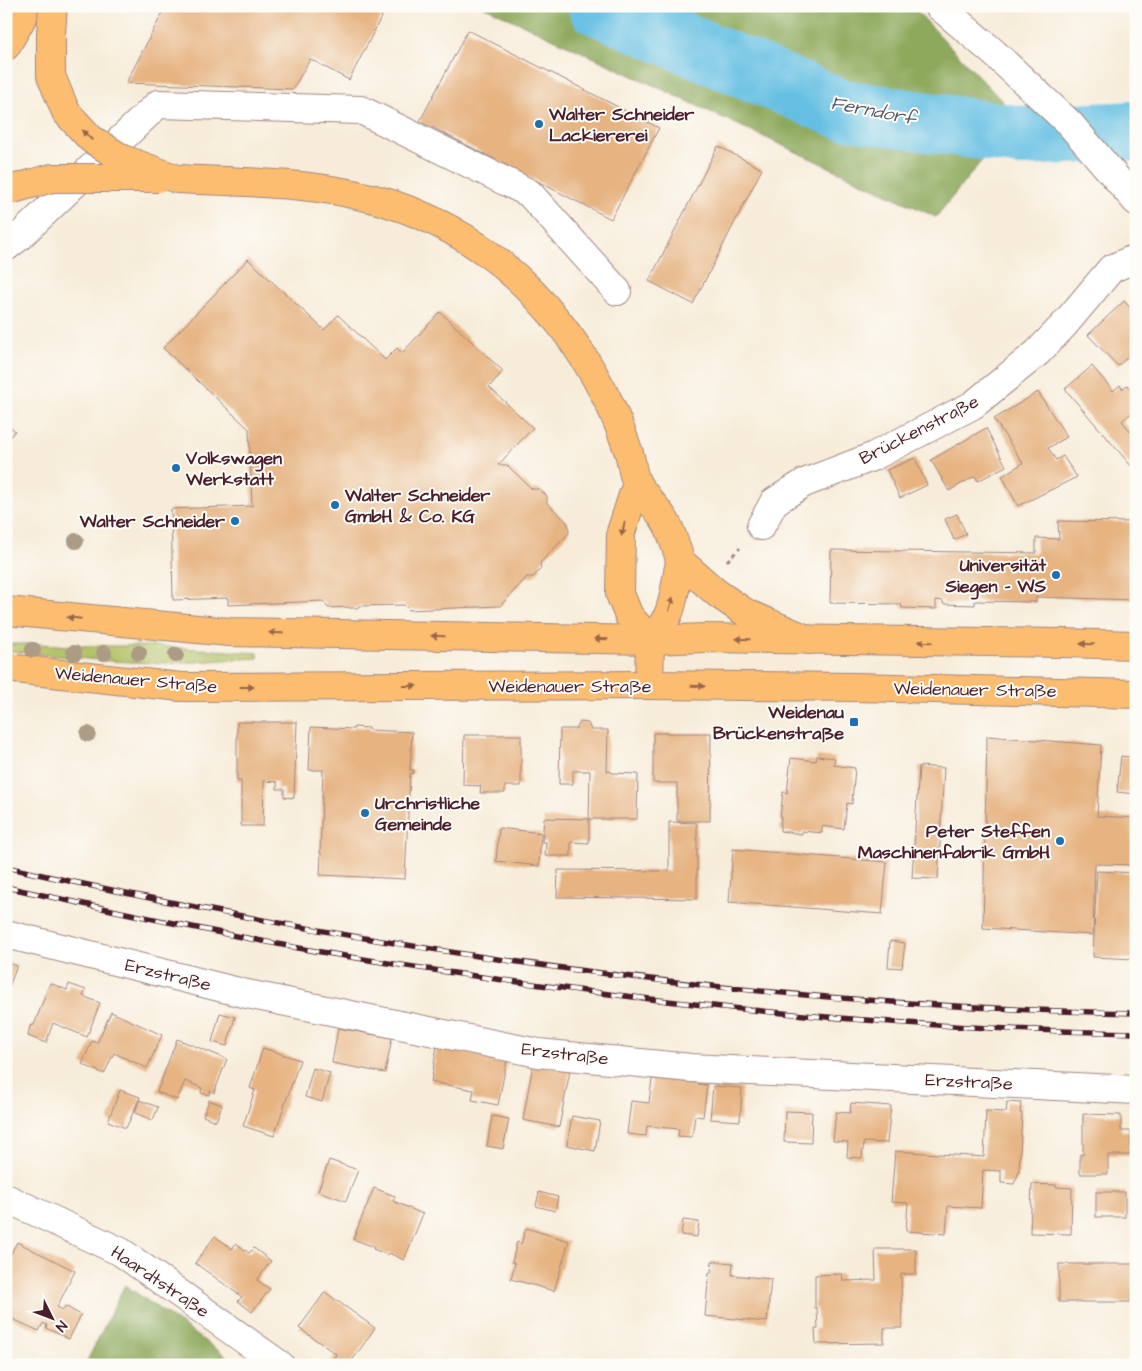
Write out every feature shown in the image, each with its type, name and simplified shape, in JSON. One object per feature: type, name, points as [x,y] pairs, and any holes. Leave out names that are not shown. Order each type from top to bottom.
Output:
[{"type":"main road","points":[[6,46],[30,6]]},
{"type":"main road","points":[[54,6],[51,33],[51,76],[66,112],[90,140],[123,159],[177,179]]},
{"type":"main road","points":[[6,190],[52,178],[177,179],[309,187],[354,194],[393,205],[428,218],[482,248],[510,270],[532,292],[554,315],[573,341],[590,368],[612,410],[629,453],[637,484],[668,525],[680,561],[668,616],[650,640],[650,685]]},
{"type":"main road","points":[[637,484],[620,532],[620,594],[629,616],[650,640]]},
{"type":"main road","points":[[680,561],[718,594],[746,613],[810,640]]},
{"type":"main road","points":[[6,611],[229,632],[650,640],[705,638],[1136,645]]},
{"type":"main road","name":"Weidenauer Straße","points":[[6,668],[181,687],[650,685],[855,687],[1136,694]]},
{"type":"street","points":[[940,6],[993,52],[1070,124],[1136,201]]},
{"type":"street","points":[[6,247],[19,237],[158,104],[361,110],[529,193],[617,291]]},
{"type":"street","name":"Brückenstraße","points":[[761,526],[774,502],[804,483],[872,457],[973,405],[1037,353],[1064,325],[1111,269],[1136,258]]},
{"type":"street","name":"Erzstraße","points":[[6,934],[247,994],[538,1053],[691,1068],[1136,1090]]},
{"type":"street","name":"Haardtstraße","points":[[6,1198],[121,1252],[280,1365]]},
{"type":"path","points":[[706,582],[761,526]]},
{"type":"green space","points":[[483,6],[912,6],[1017,117],[936,217]]},
{"type":"green space","points":[[9,644],[155,646],[258,653],[258,658],[177,663],[126,662],[8,651]]},
{"type":"green space","points":[[125,1285],[239,1365],[85,1365]]},
{"type":"building","points":[[166,6],[387,6],[349,80],[310,59],[293,89],[126,83]]},
{"type":"building","name":"Walter Schneider Lackiererei","points":[[468,30],[659,128],[611,219],[420,121]]},
{"type":"building","points":[[718,146],[762,169],[693,304],[649,281]]},
{"type":"building","points":[[248,259],[324,330],[338,315],[385,360],[397,348],[402,353],[440,312],[503,371],[489,387],[533,428],[498,465],[507,465],[532,489],[539,489],[547,496],[547,503],[568,523],[569,533],[540,563],[541,569],[533,577],[527,577],[500,606],[409,610],[404,605],[328,608],[323,601],[228,605],[228,598],[173,600],[171,509],[252,506],[249,429],[163,348]]},
{"type":"building","points":[[1124,301],[1136,314],[1136,349],[1118,366],[1088,335]]},
{"type":"building","points":[[1092,366],[1113,391],[1120,385],[1122,389],[1127,385],[1136,395],[1136,409],[1122,421],[1136,438],[1136,466],[1133,468],[1065,389]]},
{"type":"building","points":[[1038,392],[1067,437],[1048,448],[1056,460],[1063,456],[1077,477],[1018,506],[1002,476],[1023,463],[994,419]]},
{"type":"building","points":[[6,424],[15,431],[6,441]]},
{"type":"building","points":[[986,428],[1006,466],[978,481],[975,476],[949,491],[931,460]]},
{"type":"building","points":[[915,458],[927,485],[900,498],[887,470]]},
{"type":"building","points":[[957,514],[966,534],[954,540],[945,519]]},
{"type":"building","points":[[1058,521],[1136,522],[1136,600],[1036,597],[1036,602],[975,601],[975,605],[943,604],[943,601],[936,600],[936,609],[902,608],[901,604],[830,603],[831,550],[1036,553],[1036,538],[1059,539]]},
{"type":"building","points":[[237,722],[297,722],[294,798],[284,797],[284,789],[277,789],[277,782],[264,781],[263,826],[241,826],[241,781],[237,781]]},
{"type":"building","points":[[580,722],[588,723],[591,730],[608,730],[607,771],[612,773],[638,774],[637,819],[589,819],[590,771],[573,771],[573,784],[559,784],[560,729],[576,729]]},
{"type":"building","name":"Urchristliche Gemeinde","points":[[311,727],[354,729],[354,727],[369,728],[369,730],[412,732],[410,770],[414,770],[410,774],[405,879],[320,875],[323,770],[309,770]]},
{"type":"building","points":[[653,733],[711,733],[710,821],[677,821],[677,783],[653,783]]},
{"type":"building","points":[[464,735],[521,735],[521,786],[505,786],[505,793],[480,793],[481,786],[463,785]]},
{"type":"building","name":"Peter Steffen Maschinenfabrik GmbH","points":[[987,736],[1101,745],[1097,816],[1136,818],[1136,865],[1095,864],[1093,935],[983,928]]},
{"type":"building","points":[[1132,747],[1136,748],[1136,794],[1117,792],[1121,756],[1131,757]]},
{"type":"building","points":[[817,756],[835,758],[834,765],[855,768],[852,804],[847,803],[844,829],[822,826],[822,833],[802,831],[802,834],[780,831],[783,792],[787,793],[791,758],[816,761]]},
{"type":"building","points":[[919,766],[944,768],[938,879],[912,878]]},
{"type":"building","points":[[544,818],[589,819],[589,843],[571,842],[571,856],[545,856],[546,842],[542,842]]},
{"type":"building","points":[[669,822],[697,823],[697,899],[557,897],[558,870],[669,871]]},
{"type":"building","points":[[499,828],[541,833],[539,866],[496,861]]},
{"type":"building","points":[[733,849],[887,862],[882,914],[729,902]]},
{"type":"building","points":[[1097,871],[1136,873],[1136,959],[1093,957]]},
{"type":"building","points":[[890,941],[905,943],[902,968],[888,967]]},
{"type":"building","points":[[6,962],[17,966],[6,995]]},
{"type":"building","points":[[50,983],[67,990],[69,984],[86,990],[83,996],[100,1003],[87,1037],[53,1023],[46,1043],[28,1036],[30,1026],[34,1025]]},
{"type":"building","points":[[111,1012],[162,1035],[147,1068],[114,1053],[104,1074],[82,1064],[92,1041],[97,1043]]},
{"type":"building","points":[[220,1013],[235,1017],[227,1046],[212,1042]]},
{"type":"building","points":[[338,1028],[392,1038],[385,1073],[332,1063]]},
{"type":"building","points":[[177,1039],[227,1059],[214,1093],[210,1091],[209,1095],[201,1093],[202,1088],[185,1081],[177,1100],[157,1092]]},
{"type":"building","points":[[437,1046],[507,1060],[498,1105],[472,1100],[474,1090],[431,1082]]},
{"type":"building","points":[[263,1048],[300,1060],[274,1136],[243,1126],[255,1090],[250,1088]]},
{"type":"building","points":[[533,1064],[570,1071],[559,1127],[523,1120]]},
{"type":"building","points":[[313,1068],[330,1073],[322,1102],[305,1097]]},
{"type":"building","points":[[652,1079],[707,1085],[703,1117],[695,1116],[692,1137],[678,1136],[679,1129],[647,1126],[646,1136],[627,1134],[631,1101],[649,1103]]},
{"type":"building","points":[[713,1086],[742,1088],[740,1121],[710,1119]]},
{"type":"building","points":[[120,1090],[140,1097],[126,1128],[108,1121]]},
{"type":"building","points":[[139,1100],[158,1107],[153,1120],[135,1113]]},
{"type":"building","points":[[209,1100],[222,1105],[216,1121],[203,1116]]},
{"type":"building","points":[[1007,1102],[1021,1103],[1020,1113],[1022,1113],[1019,1172],[1014,1184],[1001,1183],[1001,1171],[983,1170],[981,1208],[948,1206],[946,1234],[906,1231],[908,1203],[891,1202],[895,1151],[984,1157],[986,1111],[1006,1112]]},
{"type":"building","points":[[851,1103],[891,1106],[887,1143],[864,1142],[862,1158],[847,1157],[848,1142],[833,1141],[836,1112],[850,1113]]},
{"type":"building","points":[[785,1111],[812,1112],[811,1143],[784,1142]]},
{"type":"building","points":[[1083,1114],[1121,1115],[1121,1131],[1131,1131],[1130,1155],[1108,1155],[1108,1174],[1080,1174],[1080,1154],[1083,1155]]},
{"type":"building","points":[[492,1116],[509,1119],[503,1149],[487,1146]]},
{"type":"building","points":[[572,1116],[600,1121],[595,1151],[567,1145]]},
{"type":"building","points":[[329,1160],[358,1170],[346,1201],[318,1191]]},
{"type":"building","points":[[1032,1184],[1072,1188],[1071,1234],[1030,1233]]},
{"type":"building","points":[[374,1188],[395,1196],[393,1201],[423,1214],[404,1260],[389,1253],[388,1255],[373,1249],[374,1247],[353,1239]]},
{"type":"building","points":[[539,1192],[558,1197],[555,1211],[536,1206]]},
{"type":"building","points":[[1096,1192],[1125,1192],[1125,1217],[1096,1217]]},
{"type":"building","points":[[683,1220],[699,1222],[697,1237],[681,1235]]},
{"type":"building","points":[[526,1228],[569,1241],[554,1291],[511,1279],[515,1263],[512,1262],[517,1242],[521,1244]]},
{"type":"building","points":[[215,1236],[232,1249],[236,1243],[249,1253],[254,1248],[271,1261],[257,1280],[270,1289],[252,1312],[238,1301],[242,1297],[195,1263]]},
{"type":"building","points":[[17,1242],[75,1271],[57,1307],[63,1310],[65,1306],[81,1315],[69,1339],[46,1328],[47,1325],[43,1323],[39,1331],[6,1316],[8,1307],[6,1306],[6,1263]]},
{"type":"building","points":[[875,1249],[916,1249],[916,1274],[901,1274],[902,1328],[884,1328],[884,1343],[816,1344],[815,1329],[818,1329],[817,1308],[815,1308],[815,1275],[842,1274],[843,1281],[876,1280]]},
{"type":"building","points":[[712,1261],[733,1263],[732,1275],[771,1279],[767,1322],[705,1316]]},
{"type":"building","points":[[1059,1264],[1136,1264],[1136,1302],[1059,1302]]},
{"type":"building","points":[[325,1292],[375,1328],[349,1365],[338,1365],[332,1361],[336,1354],[299,1328]]},
{"type":"waterway","name":"Ferndorf","points":[[598,6],[841,109],[1022,136],[1136,131]]},
{"type":"railway","points":[[6,867],[145,897],[286,924],[426,948],[567,969],[709,986],[851,999],[993,1008],[1136,1013]]},
{"type":"railway","points":[[6,887],[185,926],[293,947],[367,960],[593,992],[728,1008],[864,1020],[1000,1029],[1136,1033]]},
{"type":"place","name":"Walter Schneider Lackiererei","points":[[539,124]]},
{"type":"place","name":"Volkswagen Werkstatt","points":[[176,468]]},
{"type":"place","name":"Walter Schneider GmbH & Co. KG","points":[[335,505]]},
{"type":"place","name":"Walter Schneider","points":[[235,521]]},
{"type":"place","name":"Universität Siegen - WS","points":[[1056,575]]},
{"type":"place","name":"Weidenau Brückenstraße","points":[[854,722]]},
{"type":"place","name":"Urchristliche Gemeinde","points":[[365,813]]},
{"type":"place","name":"Peter Steffen Maschinenfabrik GmbH","points":[[1060,841]]}]
